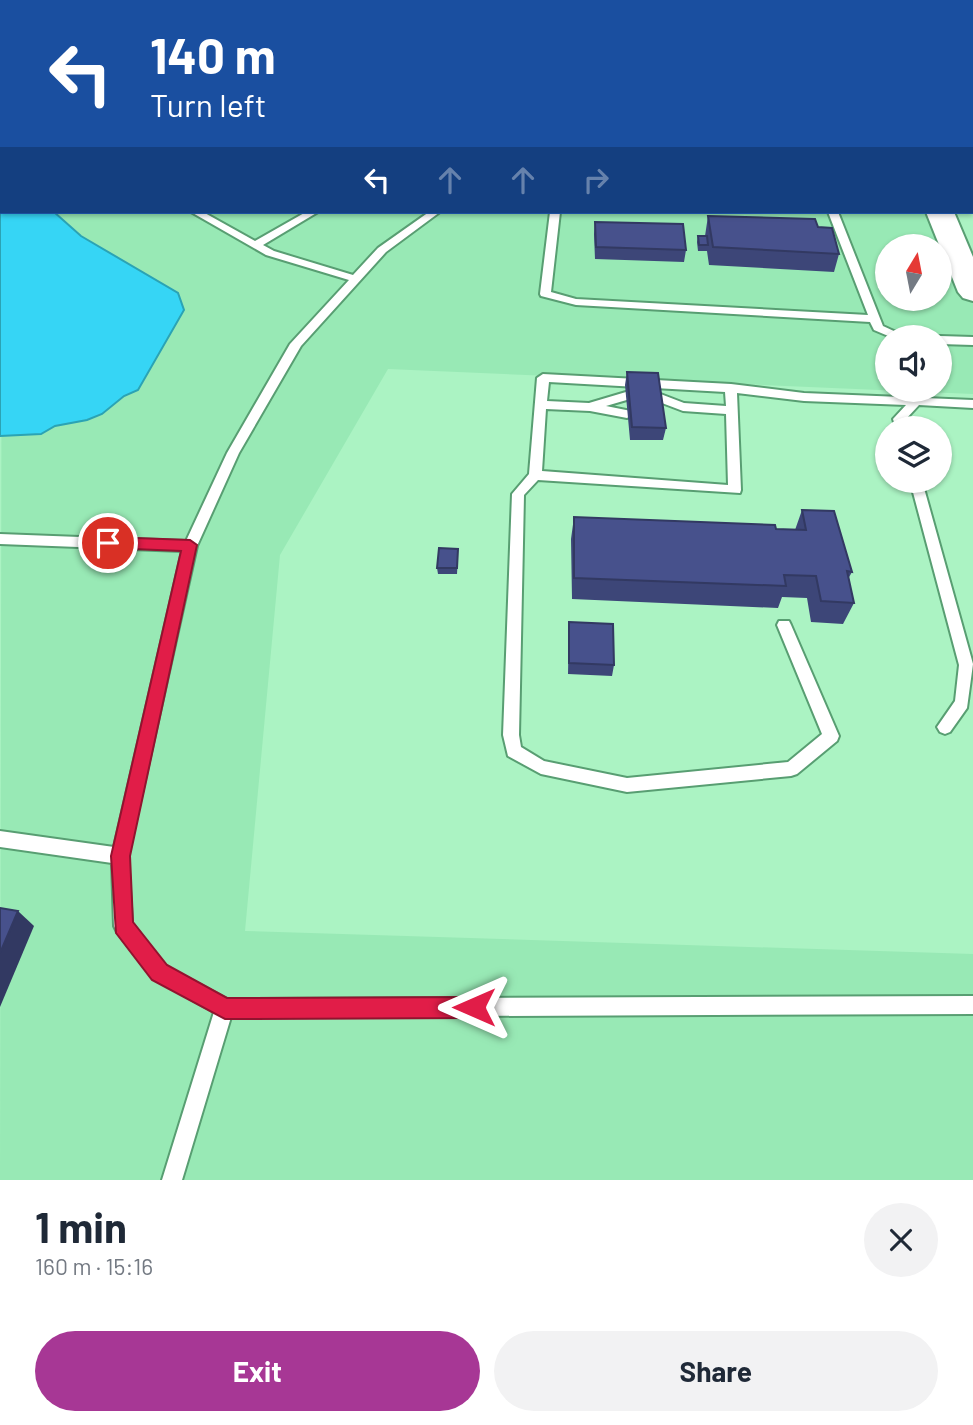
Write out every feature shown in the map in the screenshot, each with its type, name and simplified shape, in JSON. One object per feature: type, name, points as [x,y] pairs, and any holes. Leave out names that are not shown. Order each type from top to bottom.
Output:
[{"type":"main road","points":[[941,214],[973,292]]},
{"type":"main road","points":[[957,214],[973,250]]},
{"type":"lane","points":[[200,214],[270,253],[356,279]]},
{"type":"lane","points":[[255,245],[309,214]]},
{"type":"lane","points":[[432,214],[383,250],[296,344],[233,453],[190,545],[120,856],[123,926],[159,972],[225,1009],[973,1005]]},
{"type":"lane","points":[[555,214],[545,294],[576,302],[875,319]]},
{"type":"lane","points":[[834,214],[877,325]]},
{"type":"lane","points":[[952,340],[973,341]]},
{"type":"lane","points":[[784,625],[831,736],[791,769],[627,785],[541,767],[514,751],[511,735],[518,494],[535,475],[543,378],[731,388],[804,397],[875,400]]},
{"type":"lane","points":[[535,475],[734,490],[731,388]]},
{"type":"lane","points":[[589,407],[626,396]]},
{"type":"lane","points":[[658,397],[683,407],[732,410]]},
{"type":"lane","points":[[903,416],[915,402]]},
{"type":"lane","points":[[935,402],[973,404]]},
{"type":"lane","points":[[541,405],[589,407],[627,414]]},
{"type":"lane","points":[[660,414],[683,407]]},
{"type":"lane","points":[[919,493],[966,665],[962,703],[945,726]]},
{"type":"lane","points":[[0,539],[190,545]]},
{"type":"lane","points":[[0,839],[120,856]]},
{"type":"lane","points":[[172,1180],[225,1009]]},
{"type":"shaded area","points":[[2,214],[931,214],[941,234],[875,234],[875,312],[952,312],[952,254],[973,295],[973,394],[952,393],[952,325],[875,325],[875,390],[388,369],[280,555],[245,931],[973,954],[973,1180],[0,1180]]},
{"type":"water","points":[[0,214],[56,214],[81,236],[178,293],[184,310],[138,390],[124,396],[102,414],[87,420],[55,426],[41,434],[0,436]]},
{"type":"building","points":[[708,216],[815,219],[818,227],[832,228],[839,254],[713,247]]},
{"type":"building","points":[[595,222],[683,224],[686,250],[596,247]]},
{"type":"building","points":[[698,236],[707,236],[708,245],[699,245]]},
{"type":"building","points":[[627,372],[658,373],[666,428],[632,427]]},
{"type":"building","points":[[802,510],[834,511],[852,572],[847,571],[854,603],[821,601],[816,576],[784,575],[786,586],[574,578],[574,517],[775,525],[776,529],[806,530]]},
{"type":"building","points":[[439,548],[458,549],[457,568],[437,568]]},
{"type":"building","points":[[569,622],[613,624],[614,665],[569,663]]},
{"type":"building","points":[[0,908],[18,911],[0,953]]},
{"type":"route","points":[[108,543],[190,545],[120,856],[123,926],[159,972],[225,1009],[474,1007]]}]
